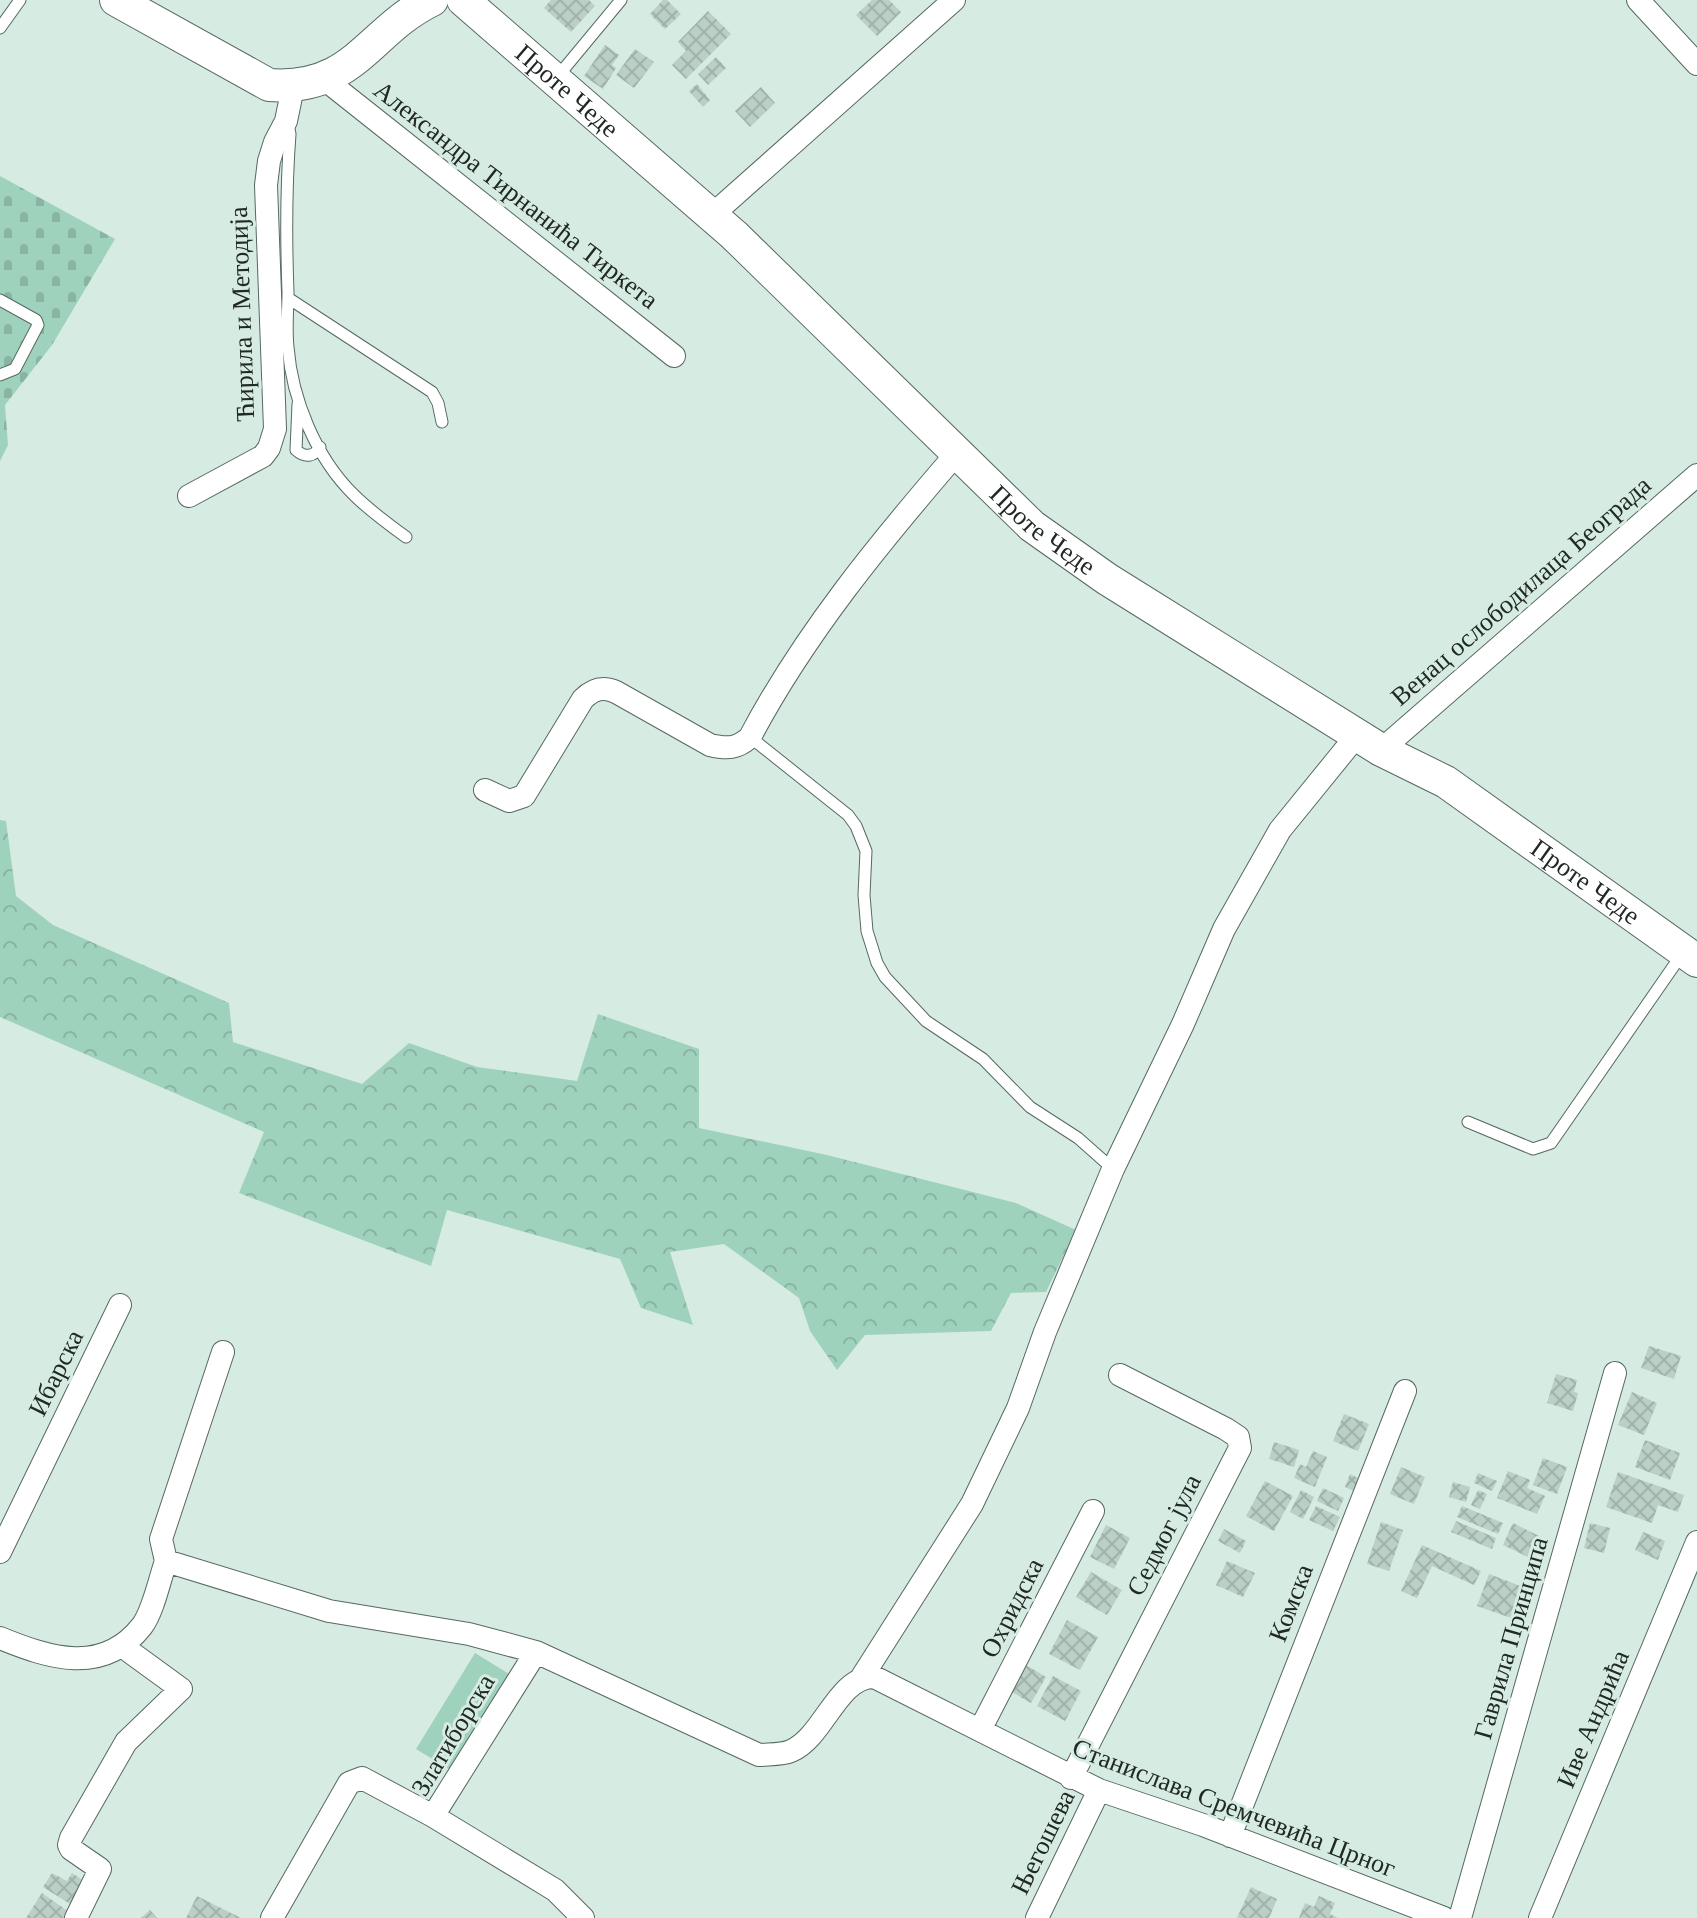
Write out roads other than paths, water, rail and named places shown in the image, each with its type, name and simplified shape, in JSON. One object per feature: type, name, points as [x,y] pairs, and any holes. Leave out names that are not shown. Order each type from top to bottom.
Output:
[{"type":"street","points":[[116,0],[269,85],[308,82],[347,66],[432,0]]},
{"type":"street","name":"Проте Чеде","points":[[463,0],[711,216],[1032,526],[1107,579],[1369,742],[1446,782],[1690,957]]},
{"type":"street","points":[[711,216],[954,0]]},
{"type":"street","points":[[1638,0],[1697,64]]},
{"type":"street","name":"Ћирила и Методија","points":[[189,496],[263,456],[273,439],[266,185],[275,142],[308,82]]},
{"type":"street","name":"Александра Тирнанића Тиркета","points":[[308,82],[674,356]]},
{"type":"street","points":[[485,790],[509,801],[524,796],[583,699],[603,688],[616,692],[710,745],[726,748],[740,746],[750,737],[791,668],[853,578],[957,453]]},
{"type":"street","name":"Венац ослободилаца Београда","points":[[862,1677],[972,1504],[1018,1408],[1045,1332],[1113,1169],[1183,1024],[1224,929],[1280,830],[1369,742],[1697,475]]},
{"type":"street","name":"Ибарска","points":[[0,1552],[120,1305]]},
{"type":"street","points":[[0,1638],[45,1656],[93,1658],[122,1646],[144,1624],[166,1561],[161,1539],[223,1352]]},
{"type":"street","name":"Гаврила Принципа","points":[[1460,1918],[1615,1373]]},
{"type":"street","name":"Седмог јула","points":[[1071,1778],[1240,1448],[1238,1437],[1226,1429],[1120,1375]]},
{"type":"street","name":"Комска","points":[[1230,1836],[1405,1391]]},
{"type":"street","name":"Охридска","points":[[980,1730],[1093,1511]]},
{"type":"street","name":"Иве Андрића","points":[[1540,1918],[1697,1542]]},
{"type":"street","points":[[166,1561],[329,1611],[469,1634],[536,1652],[759,1755],[788,1753],[805,1744],[847,1689],[862,1677]]},
{"type":"street","points":[[76,1918],[100,1869],[71,1849],[71,1838],[126,1742],[181,1689],[122,1646]]},
{"type":"street","name":"Златиборска","points":[[536,1652],[433,1816],[555,1890],[583,1918]]},
{"type":"street","name":"Станислава Сремчевића Црног","points":[[862,1677],[887,1681],[1099,1790],[1230,1836],[1444,1918]]},
{"type":"street","points":[[272,1918],[349,1783],[362,1778],[433,1816]]},
{"type":"street","name":"Његошева","points":[[1037,1918],[1099,1790]]},
{"type":"lane","points":[[0,28],[20,0]]},
{"type":"lane","points":[[555,80],[621,0]]},
{"type":"lane","points":[[286,121],[290,134],[285,227],[288,349],[298,397],[331,467],[352,493],[406,537]]},
{"type":"lane","points":[[288,298],[432,392],[442,422]]},
{"type":"lane","points":[[0,300],[36,320],[38,325],[15,369],[0,375]]},
{"type":"lane","points":[[298,397],[296,450],[306,456],[312,455],[320,447]]},
{"type":"lane","points":[[750,737],[848,815],[856,826],[866,851],[864,895],[867,931],[877,963],[896,990],[926,1021],[992,1067],[1030,1107],[1078,1138],[1113,1169]]},
{"type":"lane","points":[[1468,1122],[1533,1149],[1551,1143],[1690,957]]}]
